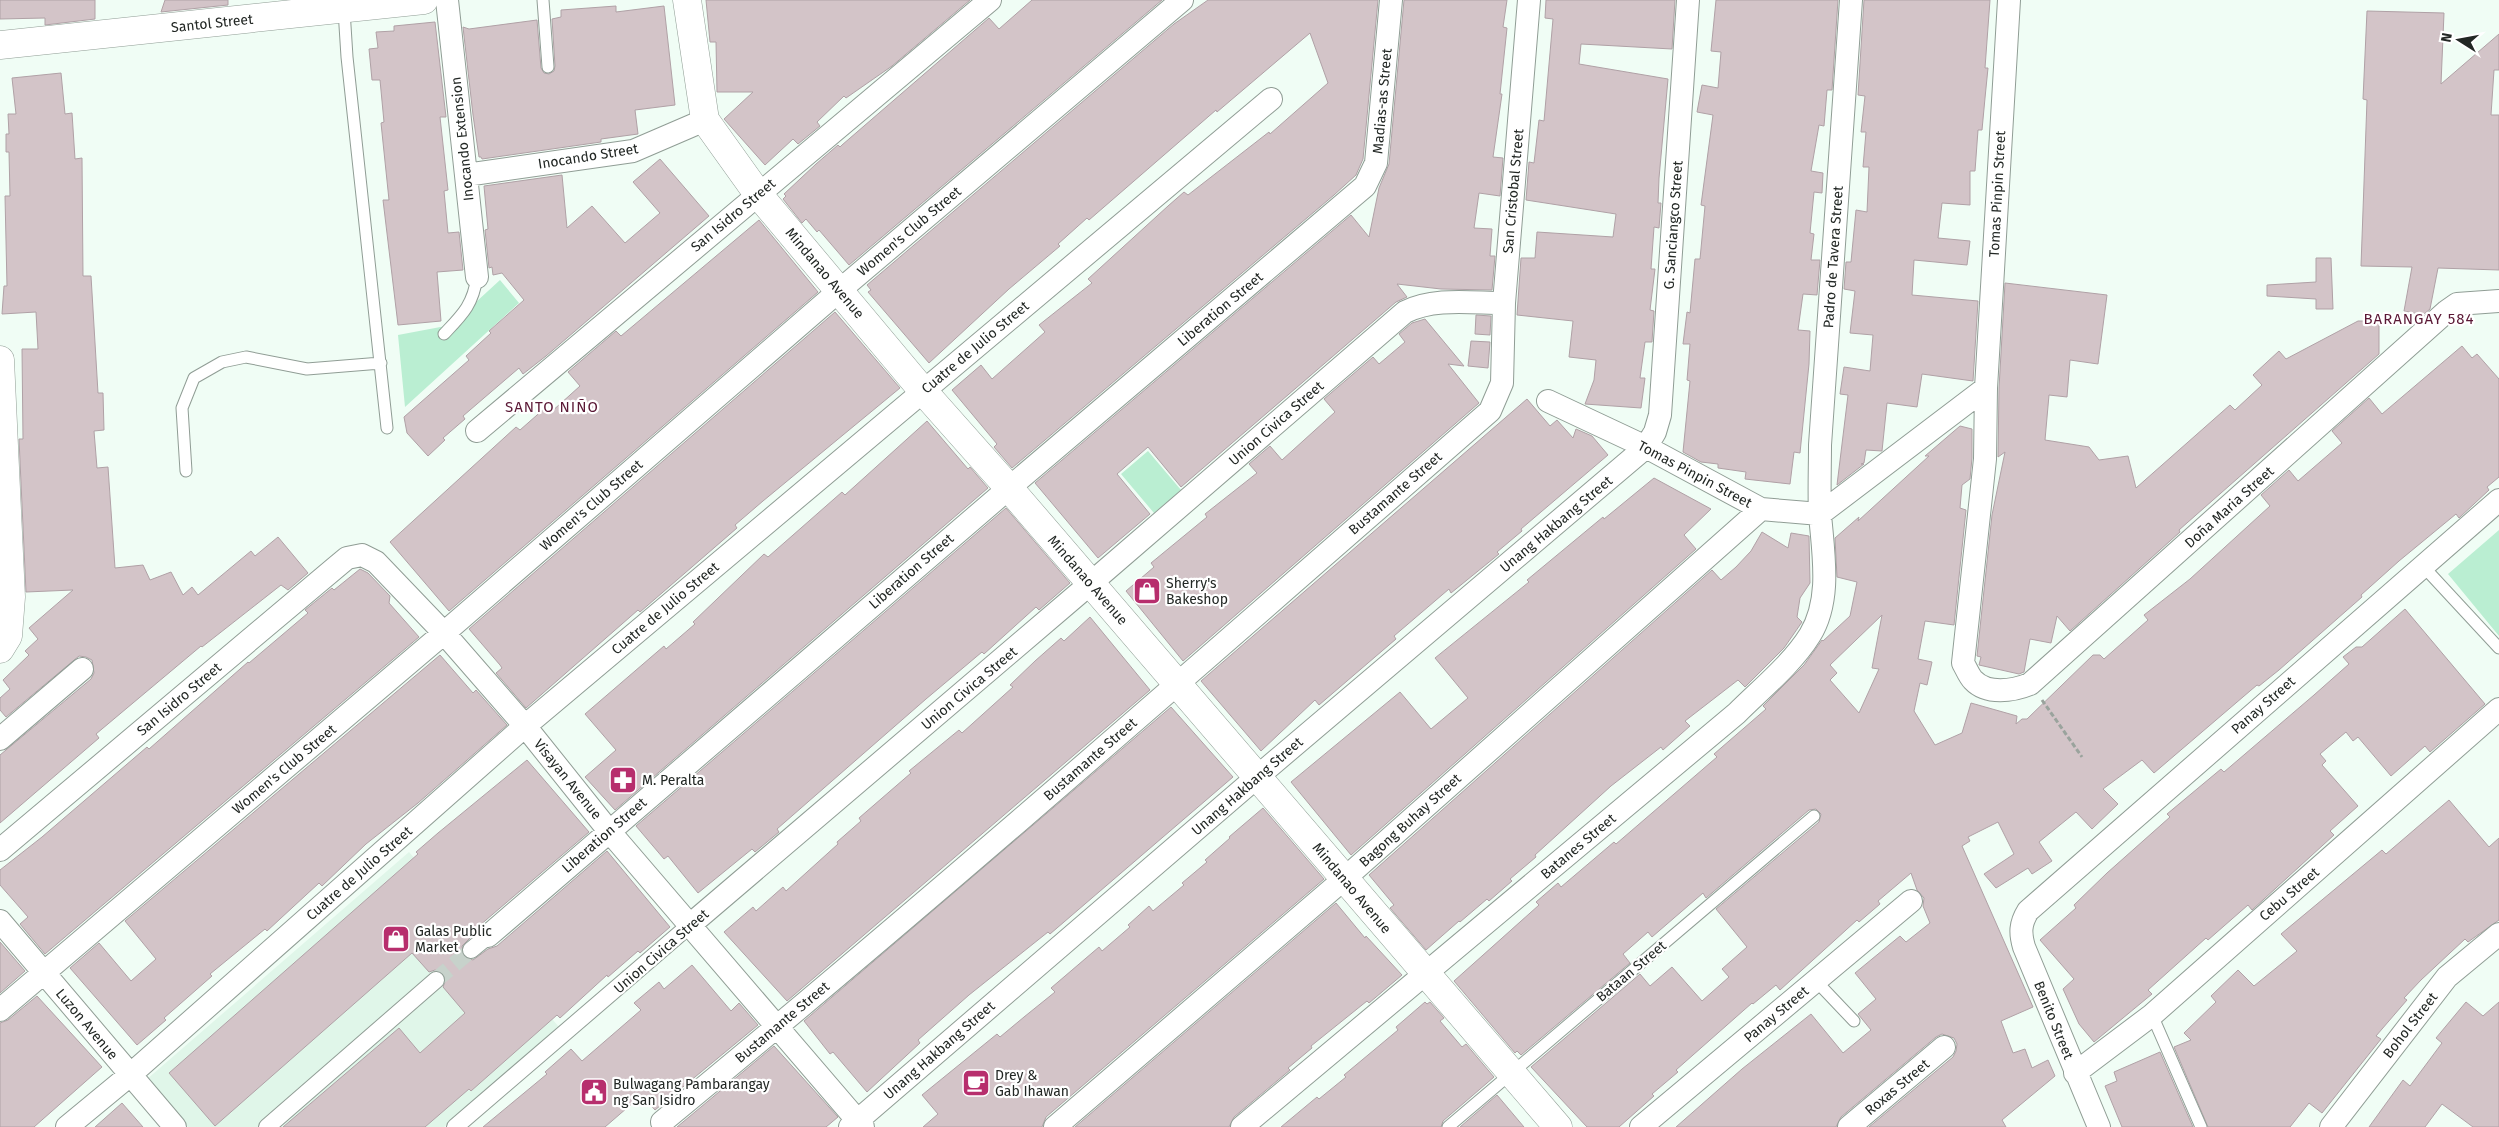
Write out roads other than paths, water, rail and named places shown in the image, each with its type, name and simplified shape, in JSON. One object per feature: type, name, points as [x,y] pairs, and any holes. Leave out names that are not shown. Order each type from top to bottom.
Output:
[{"type":"street","name":"Santol Street","points":[[0,45],[344,10],[424,0]]},
{"type":"street","name":"Inocando Extension","points":[[447,0],[477,278]]},
{"type":"street","name":"Mindanao Avenue","points":[[687,0],[704,120],[758,194],[840,290],[922,391],[1009,488],[1344,878],[1424,974],[1558,1127]]},
{"type":"street","name":"San Isidro Street","points":[[477,431],[990,0]]},
{"type":"street","name":"Women's Club Street","points":[[0,1010],[444,632],[840,290],[1182,0]]},
{"type":"street","name":"Madias-as Street","points":[[1355,196],[1370,180],[1376,163],[1391,0]]},
{"type":"street","name":"San Cristobal Street","points":[[1502,383],[1504,302],[1529,0]]},
{"type":"street","name":"G. Sanciangco Street","points":[[1646,448],[1655,432],[1660,415],[1688,0]]},
{"type":"street","name":"Padro de Tavera Street","points":[[1820,514],[1820,445],[1851,0]]},
{"type":"street","name":"Tomas Pinpin Street","points":[[1963,663],[1985,459],[1986,388],[2009,0]]},
{"type":"street","name":"Cuatre de Julio Street","points":[[67,1127],[130,1075],[525,726],[1271,99]]},
{"type":"street","name":"Inocando Street","points":[[466,174],[633,150],[655,143],[704,120]]},
{"type":"street","name":"Liberation Street","points":[[471,950],[1009,488],[1355,196]]},
{"type":"street","name":"Doña Maria Street","points":[[1963,663],[1973,681],[1987,688],[2002,691],[2018,689],[2030,684],[2447,311],[2457,304],[2499,301]]},
{"type":"street","name":"Union Civica Street","points":[[455,1127],[1091,584],[1405,312],[1417,306],[1433,303],[1504,302]]},
{"type":"street","points":[[0,360],[11,597],[8,636],[0,649]]},
{"type":"street","name":"Bustamante Street","points":[[662,1122],[777,1027],[1178,684],[1490,410],[1502,383]]},
{"type":"street","points":[[1820,514],[1986,388]]},
{"type":"street","name":"Tomas Pinpin Street","points":[[1548,401],[1646,448],[1761,509],[1820,514]]},
{"type":"street","name":"Unang Hakbang Street","points":[[857,1125],[1257,777],[1646,448]]},
{"type":"street","name":"Panay Street","points":[[2028,911],[2422,565],[2497,505]]},
{"type":"street","name":"Bagong Buhay Street","points":[[1055,1127],[1344,878],[1761,509]]},
{"type":"street","name":"Batanes Street","points":[[1242,1127],[1737,713],[1799,651],[1811,634],[1818,617],[1823,593],[1825,570],[1820,514]]},
{"type":"street","name":"San Isidro Street","points":[[0,850],[335,568],[348,558],[362,555]]},
{"type":"street","name":"Visayan Avenue","points":[[362,555],[376,562],[444,632],[525,726],[609,831],[777,1027],[857,1125]]},
{"type":"street","points":[[0,739],[82,669]]},
{"type":"street","name":"Cebu Street","points":[[2076,1073],[2152,1015],[2499,709]]},
{"type":"street","name":"Panay Street","points":[[1642,1127],[1911,901]]},
{"type":"street","name":"Benito Street","points":[[2028,911],[2022,921],[2020,934],[2024,947],[2099,1127]]},
{"type":"street","name":"Luzon Avenue","points":[[0,921],[175,1127]]},
{"type":"street","name":"Bohol Street","points":[[2331,1127],[2447,978],[2499,934]]},
{"type":"street","points":[[267,1127],[436,980]]},
{"type":"street","name":"Roxas Street","points":[[1849,1127],[1944,1046]]},
{"type":"lane","points":[[543,0],[548,67]]},
{"type":"lane","points":[[344,10],[347,57],[388,428]]},
{"type":"lane","points":[[444,334],[464,314],[475,296],[477,278]]},
{"type":"lane","points":[[186,471],[182,408],[194,378],[222,362],[246,357],[307,369],[381,363]]},
{"type":"lane","points":[[2422,565],[2499,648]]},
{"type":"lane","name":"Bataan Street","points":[[1448,1127],[1814,816]]},
{"type":"lane","points":[[1816,981],[1854,1021]]},
{"type":"lane","points":[[2152,1015],[2201,1127]]},
{"type":"tunnel","points":[[436,980],[471,950]]},
{"type":"place","name":"Sherry's Bakeshop","points":[[1147,591]]},
{"type":"place","name":"M. Peralta","points":[[623,780]]},
{"type":"place","name":"Galas Public Market","points":[[396,939]]},
{"type":"place","name":"Drey & Gab Ihawan","points":[[976,1083]]},
{"type":"place","name":"Bulwagang Pambarangay ng San Isidro","points":[[594,1092]]},
{"type":"district","name":"BARANGAY 584","points":[[2419,319]]},
{"type":"district","name":"SANTO NIÑO","points":[[552,407]]}]
